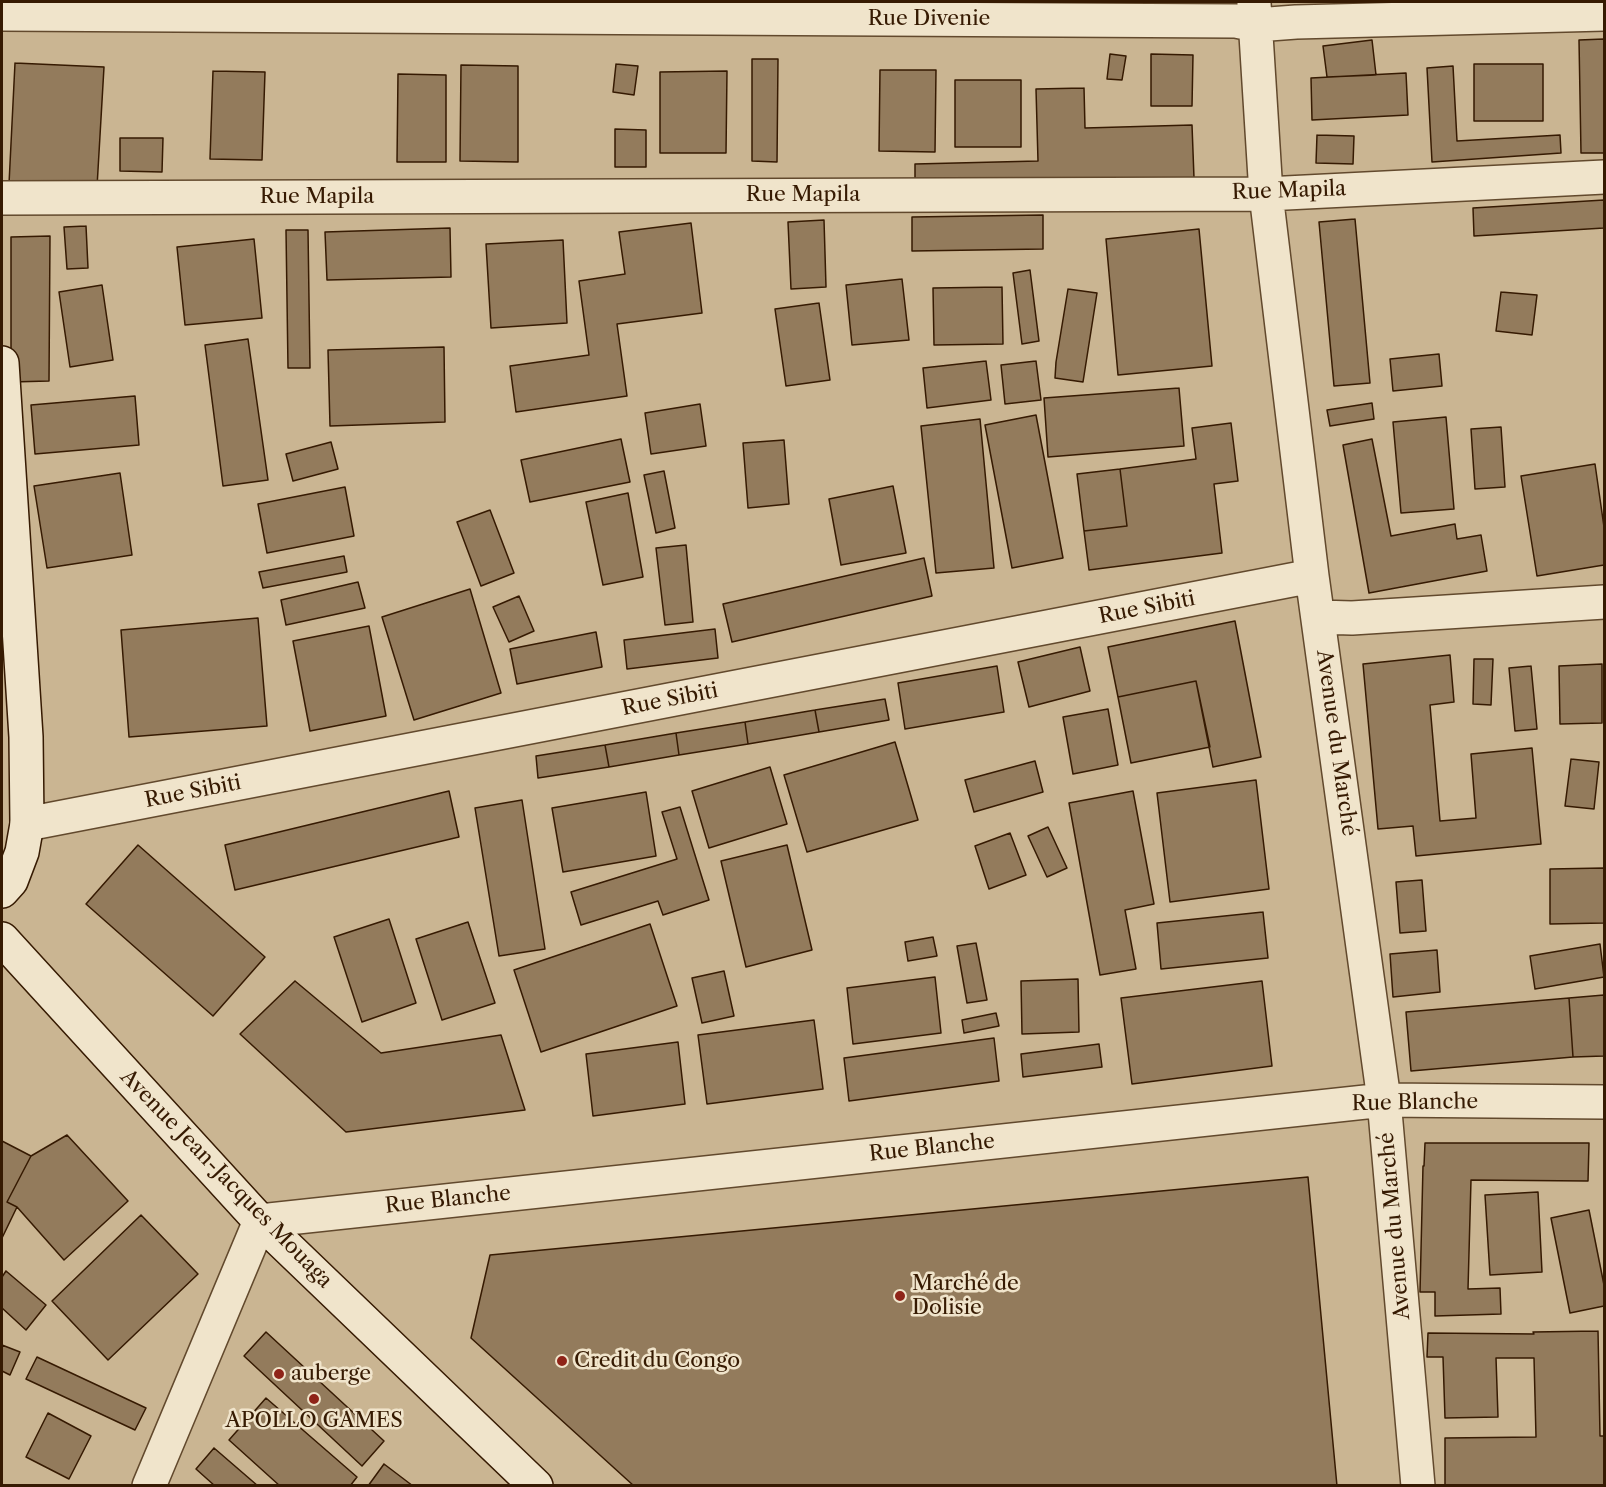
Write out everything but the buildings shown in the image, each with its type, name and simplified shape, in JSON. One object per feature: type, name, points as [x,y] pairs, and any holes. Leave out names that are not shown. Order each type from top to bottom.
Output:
[{"type":"street","name":"Rue Divenie","points":[[2,14],[1236,21],[1255,14],[1296,22],[1605,14]]},
{"type":"street","name":"Avenue du Marché","points":[[1255,14],[1266,194],[1312,576],[1384,1100],[1418,1485]]},
{"type":"street","name":"Rue Mapila","points":[[2,198],[1266,194],[1605,177]]},
{"type":"street","points":[[2,363],[25,715],[27,824],[22,852],[11,881],[2,891]]},
{"type":"street","name":"Rue Sibiti","points":[[27,824],[1312,576]]},
{"type":"street","points":[[1318,617],[1352,618],[1605,602]]},
{"type":"street","name":"Avenue Jean-Jacques Mouaga","points":[[2,939],[260,1221],[536,1485]]},
{"type":"street","name":"Rue Blanche","points":[[260,1221],[1384,1100],[1605,1102]]},
{"type":"street","points":[[149,1485],[260,1221]]},
{"type":"shaded area","points":[[2,2],[1604,2],[1604,1485],[2,1485]]},
{"type":"place","name":"Marché de Dolisie","points":[[900,1296]]},
{"type":"place","name":"Credit du Congo","points":[[562,1361]]},
{"type":"place","name":"auberge","points":[[279,1374]]},
{"type":"place","name":"APOLLO GAMES","points":[[314,1399]]}]
